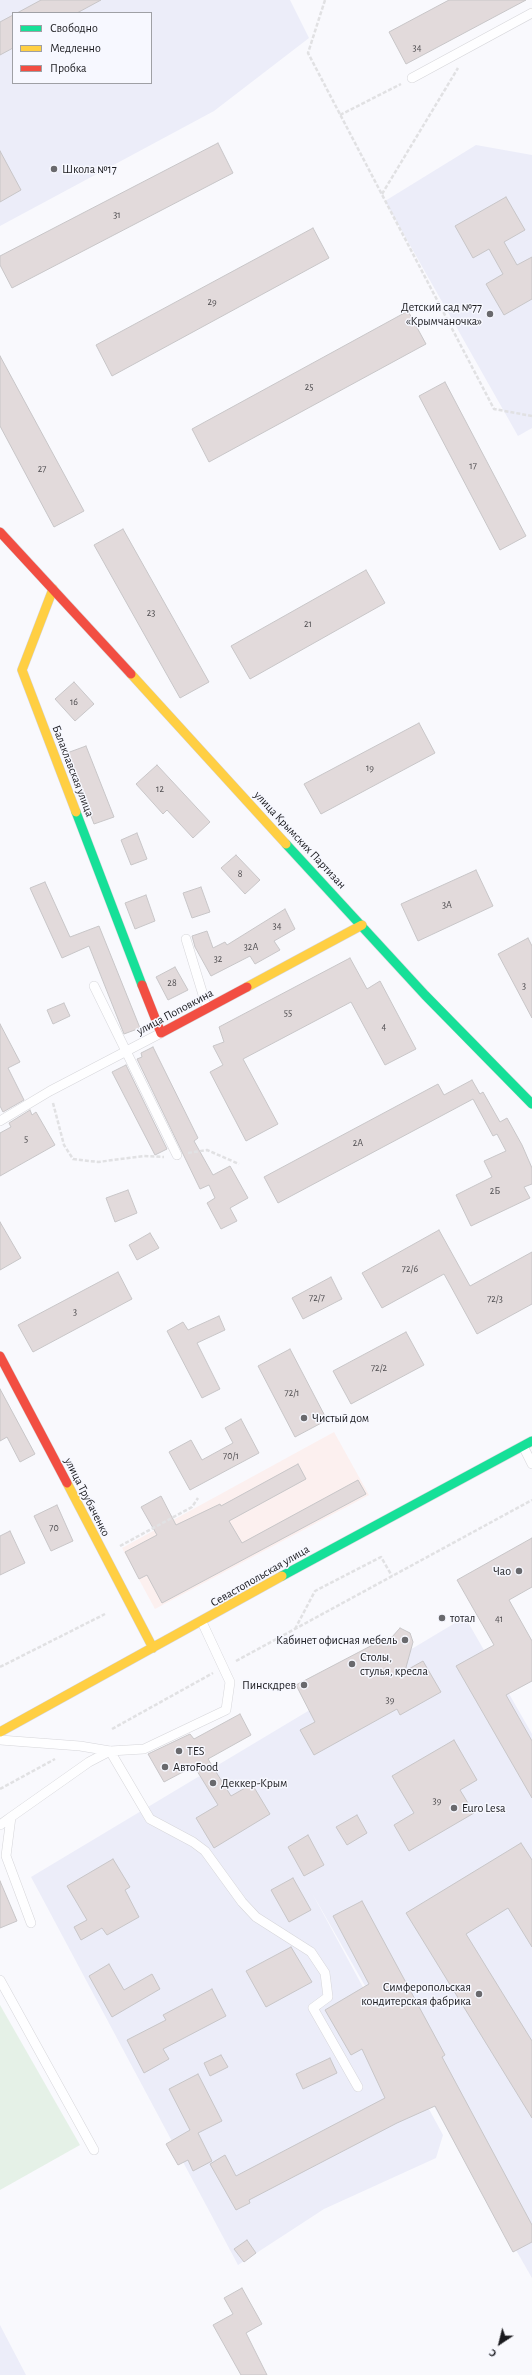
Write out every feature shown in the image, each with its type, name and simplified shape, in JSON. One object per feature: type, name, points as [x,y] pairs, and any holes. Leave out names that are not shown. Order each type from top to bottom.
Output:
[{"type":"main road","points":[[0,532],[53,589]]},
{"type":"main road","name":"улица Крымских Партизан","points":[[53,589],[425,995],[532,1104]]},
{"type":"main road","name":"Балаклавская улица","points":[[53,589],[22,670],[161,1033]]},
{"type":"main road","name":"улица Поповкина","points":[[161,1033],[362,925]]},
{"type":"main road","name":"улица Трубаченко","points":[[0,1356],[153,1648]]},
{"type":"main road","name":"Севастопольская улица","points":[[0,1732],[202,1622],[331,1549],[532,1441]]},
{"type":"lane","points":[[412,78],[532,13]]},
{"type":"lane","points":[[186,939],[208,1008]]},
{"type":"lane","points":[[94,986],[177,1155]]},
{"type":"lane","name":"улица Поповкина","points":[[0,1121],[50,1091],[127,1053],[161,1033]]},
{"type":"lane","points":[[523,1446],[532,1464]]},
{"type":"lane","points":[[0,1740],[80,1746],[110,1751],[144,1749],[226,1710],[230,1682],[202,1622]]},
{"type":"lane","points":[[0,1825],[89,1762],[110,1751]]},
{"type":"lane","points":[[110,1751],[150,1818],[194,1842],[205,1852],[242,1902],[256,1917],[311,1952],[325,1972],[328,1997],[313,2008],[358,2087]]},
{"type":"lane","points":[[11,1818],[6,1856],[31,1923]]},
{"type":"lane","points":[[0,1980],[94,2150]]},
{"type":"path","points":[[325,0],[308,53],[494,409],[532,416]]},
{"type":"path","points":[[382,194],[460,66]]},
{"type":"path","points":[[340,115],[412,78]]},
{"type":"path","points":[[50,1091],[64,1145],[73,1159],[98,1162],[144,1156],[177,1155],[207,1150],[239,1164]]},
{"type":"path","points":[[120,1546],[192,1507],[198,1498]]},
{"type":"path","points":[[236,1661],[532,1500]]},
{"type":"path","points":[[294,1629],[315,1591],[381,1557],[392,1576]]},
{"type":"path","points":[[0,1667],[106,1614]]},
{"type":"path","points":[[112,1728],[215,1672]]},
{"type":"path","points":[[0,1789],[55,1759]]},
{"type":"shaded area","name":"Школа №17","points":[[0,0],[290,0],[309,38],[214,111],[0,226]]},
{"type":"shaded area","name":"Детский сад №77 «Крымчаночка»","points":[[476,145],[532,155],[532,428],[518,436],[385,201]]},
{"type":"shaded area","points":[[334,1432],[369,1495],[155,1609],[122,1548]]},
{"type":"shaded area","points":[[465,1617],[532,1734],[532,2278],[312,1893],[443,2135],[436,2158],[324,2209],[238,2265],[31,1877]]},
{"type":"shaded area","points":[[0,2005],[80,2145],[0,2190]]},
{"type":"shaded area","points":[[0,2325],[26,2375],[0,2375]]},
{"type":"building","points":[[41,0],[101,0],[79,12],[19,12]]},
{"type":"building","points":[[449,0],[526,0],[406,64],[389,32]]},
{"type":"building","points":[[12,16],[12,49],[0,55],[0,22]]},
{"type":"building","points":[[218,143],[233,173],[12,288],[0,265],[0,256]]},
{"type":"building","points":[[0,151],[21,190],[0,202]]},
{"type":"building","points":[[506,197],[525,230],[504,242],[517,265],[532,257],[532,299],[504,315],[486,284],[503,274],[489,249],[473,258],[455,226]]},
{"type":"building","points":[[313,228],[329,258],[112,376],[96,345]]},
{"type":"building","points":[[408,311],[426,344],[209,462],[192,429]]},
{"type":"building","points":[[0,356],[84,511],[54,527],[0,426]]},
{"type":"building","points":[[445,382],[526,536],[500,550],[419,396]]},
{"type":"building","points":[[123,529],[209,682],[180,698],[94,545]]},
{"type":"building","points":[[366,570],[385,603],[250,679],[231,646]]},
{"type":"building","points":[[74,682],[94,704],[75,721],[55,699]]},
{"type":"building","points":[[419,723],[435,753],[321,814],[304,784]]},
{"type":"building","points":[[86,746],[114,817],[94,824],[67,753]]},
{"type":"building","points":[[157,765],[210,822],[193,838],[167,810],[163,814],[136,784]]},
{"type":"building","points":[[137,833],[147,859],[131,865],[121,840]]},
{"type":"building","points":[[236,855],[260,880],[245,894],[221,868]]},
{"type":"building","points":[[476,870],[493,906],[418,941],[401,904]]},
{"type":"building","points":[[45,882],[70,937],[99,926],[140,1028],[124,1034],[89,946],[62,958],[30,888]]},
{"type":"building","points":[[201,887],[210,912],[192,918],[183,893]]},
{"type":"building","points":[[146,895],[155,921],[135,929],[125,903]]},
{"type":"building","points":[[285,909],[295,929],[274,941],[280,950],[255,964],[250,956],[211,976],[195,947],[192,936],[207,931],[213,948],[225,942],[227,945]]},
{"type":"building","points":[[528,938],[532,946],[532,1018],[498,954]]},
{"type":"building","points":[[350,958],[367,989],[380,981],[416,1049],[385,1065],[351,1002],[243,1059],[278,1124],[246,1141],[210,1072],[223,1065],[213,1046],[224,1042],[219,1027]]},
{"type":"building","points":[[175,967],[188,990],[168,1000],[156,977]]},
{"type":"building","points":[[64,1003],[70,1016],[53,1024],[47,1010]]},
{"type":"building","points":[[0,1024],[20,1062],[8,1068],[24,1100],[3,1112],[0,1106]]},
{"type":"building","points":[[153,1047],[198,1138],[194,1141],[213,1175],[230,1166],[248,1198],[230,1208],[237,1221],[221,1229],[207,1203],[215,1198],[209,1185],[200,1189],[137,1059],[142,1057],[141,1053]]},
{"type":"building","points":[[126,1065],[167,1149],[155,1155],[112,1072]]},
{"type":"building","points":[[472,1080],[480,1094],[483,1092],[500,1122],[507,1118],[522,1145],[532,1168],[532,1184],[524,1187],[530,1198],[471,1226],[456,1195],[492,1177],[484,1161],[506,1151],[497,1134],[493,1136],[473,1099],[278,1203],[264,1177],[438,1084],[444,1095]]},
{"type":"building","points":[[30,1110],[32,1115],[36,1112],[55,1145],[0,1176],[0,1133],[11,1127],[9,1123]]},
{"type":"building","points":[[128,1190],[137,1213],[115,1222],[106,1198]]},
{"type":"building","points":[[0,1222],[21,1258],[0,1270]]},
{"type":"building","points":[[439,1230],[470,1286],[532,1252],[532,1304],[477,1334],[444,1274],[382,1308],[362,1273]]},
{"type":"building","points":[[150,1233],[159,1248],[137,1260],[129,1245]]},
{"type":"building","points":[[118,1272],[132,1299],[33,1352],[18,1325]]},
{"type":"building","points":[[331,1277],[342,1299],[303,1319],[292,1298]]},
{"type":"building","points":[[219,1316],[225,1330],[197,1343],[220,1389],[202,1398],[167,1331],[183,1322],[188,1330]]},
{"type":"building","points":[[406,1332],[424,1365],[351,1404],[333,1371]]},
{"type":"building","points":[[290,1349],[327,1420],[295,1437],[258,1366]]},
{"type":"building","points":[[0,1389],[35,1454],[20,1462],[7,1437],[0,1441]]},
{"type":"building","points":[[241,1419],[259,1453],[190,1490],[169,1452],[191,1440],[202,1460],[233,1443],[225,1428]]},
{"type":"building","points":[[298,1464],[306,1479],[229,1521],[242,1543],[358,1480],[366,1494],[162,1603],[147,1575],[139,1579],[125,1552],[157,1535],[141,1507],[161,1496],[176,1525],[220,1504],[221,1506]]},
{"type":"building","points":[[57,1505],[73,1541],[51,1551],[34,1516]]},
{"type":"building","points":[[10,1531],[25,1563],[0,1575],[0,1536]]},
{"type":"building","points":[[532,1538],[532,1587],[509,1600],[532,1641],[532,1681],[506,1695],[532,1741],[532,1798],[456,1666],[494,1645],[457,1580]]},
{"type":"building","points":[[400,1628],[410,1633],[413,1642],[405,1671],[423,1661],[441,1692],[400,1715],[397,1709],[314,1755],[300,1730],[315,1722],[296,1685],[384,1639],[392,1637]]},
{"type":"building","points":[[240,1714],[251,1735],[208,1759],[231,1796],[252,1784],[270,1814],[214,1848],[196,1818],[218,1805],[194,1766],[164,1782],[148,1754],[190,1734],[194,1739]]},
{"type":"building","points":[[454,1740],[477,1780],[460,1790],[474,1813],[409,1851],[394,1825],[414,1813],[392,1776]]},
{"type":"building","points":[[357,1815],[367,1833],[347,1845],[336,1827]]},
{"type":"building","points":[[308,1835],[324,1865],[304,1876],[288,1847]]},
{"type":"building","name":"Симферопольская кондитерская фабрика","points":[[521,1843],[532,1860],[532,1947],[508,1908],[466,1934],[532,2041],[532,2118],[406,1913]]},
{"type":"building","points":[[113,1859],[130,1887],[125,1890],[139,1917],[107,1935],[102,1928],[81,1940],[74,1927],[87,1920],[67,1886]]},
{"type":"building","points":[[293,1878],[311,1910],[289,1922],[271,1890]]},
{"type":"building","points":[[0,1881],[17,1921],[0,1928]]},
{"type":"building","points":[[362,1901],[445,2055],[442,2057],[532,2225],[532,2242],[513,2252],[435,2106],[397,2123],[249,2200],[250,2203],[236,2210],[210,2164],[225,2155],[236,2176],[385,2098],[362,2049],[351,2055],[325,2010],[369,1984],[333,1916]]},
{"type":"building","points":[[291,1947],[312,1982],[266,2007],[246,1971]]},
{"type":"building","points":[[109,1964],[124,1990],[152,1974],[160,1989],[112,2017],[89,1976]]},
{"type":"building","points":[[212,1989],[226,2016],[163,2049],[169,2059],[144,2073],[127,2040],[166,2020],[163,2015]]},
{"type":"building","points":[[221,2055],[228,2067],[210,2076],[204,2063]]},
{"type":"building","points":[[330,2058],[337,2073],[303,2089],[296,2074]]},
{"type":"building","points":[[198,2074],[222,2121],[198,2133],[212,2161],[193,2171],[188,2160],[178,2165],[166,2144],[190,2130],[169,2089]]},
{"type":"building","points":[[247,2240],[256,2253],[244,2262],[234,2249]]},
{"type":"building","points":[[242,2288],[262,2324],[246,2333],[267,2375],[241,2375],[213,2325],[233,2314],[224,2298]]},
{"type":"traffic: fast","points":[[76,812],[142,985]]},
{"type":"traffic: fast","points":[[286,844],[425,995],[532,1104]]},
{"type":"traffic: fast","points":[[282,1576],[532,1441]]},
{"type":"traffic: slow","points":[[53,589],[22,670],[76,812]]},
{"type":"traffic: slow","points":[[131,674],[286,844]]},
{"type":"traffic: slow","points":[[247,987],[362,925]]},
{"type":"traffic: slow","points":[[67,1483],[153,1648]]},
{"type":"traffic: slow","points":[[0,1732],[282,1576]]},
{"type":"traffic: jam","points":[[0,532],[131,674]]},
{"type":"traffic: jam","points":[[142,985],[161,1033],[247,987]]},
{"type":"traffic: jam","points":[[0,1356],[67,1483]]},
{"type":"place","name":"Школа №17","points":[[54,169]]},
{"type":"place","name":"Детский сад №77 «Крымчаночка»","points":[[490,314]]},
{"type":"place","name":"Чистый дом","points":[[304,1418]]},
{"type":"place","name":"Чао","points":[[519,1571]]},
{"type":"place","name":"тотал","points":[[442,1618]]},
{"type":"place","name":"Кабинет офисная мебель","points":[[405,1640]]},
{"type":"place","name":"Столы, стулья, кресла","points":[[352,1664]]},
{"type":"place","name":"Пинскдрев","points":[[304,1685]]},
{"type":"place","name":"TES","points":[[179,1751]]},
{"type":"place","name":"АвтоFood","points":[[165,1767]]},
{"type":"place","name":"Деккер-Крым","points":[[213,1783]]},
{"type":"place","name":"Euro Lesa","points":[[454,1808]]},
{"type":"place","name":"Симферопольская кондитерская фабрика","points":[[479,1994]]}]
